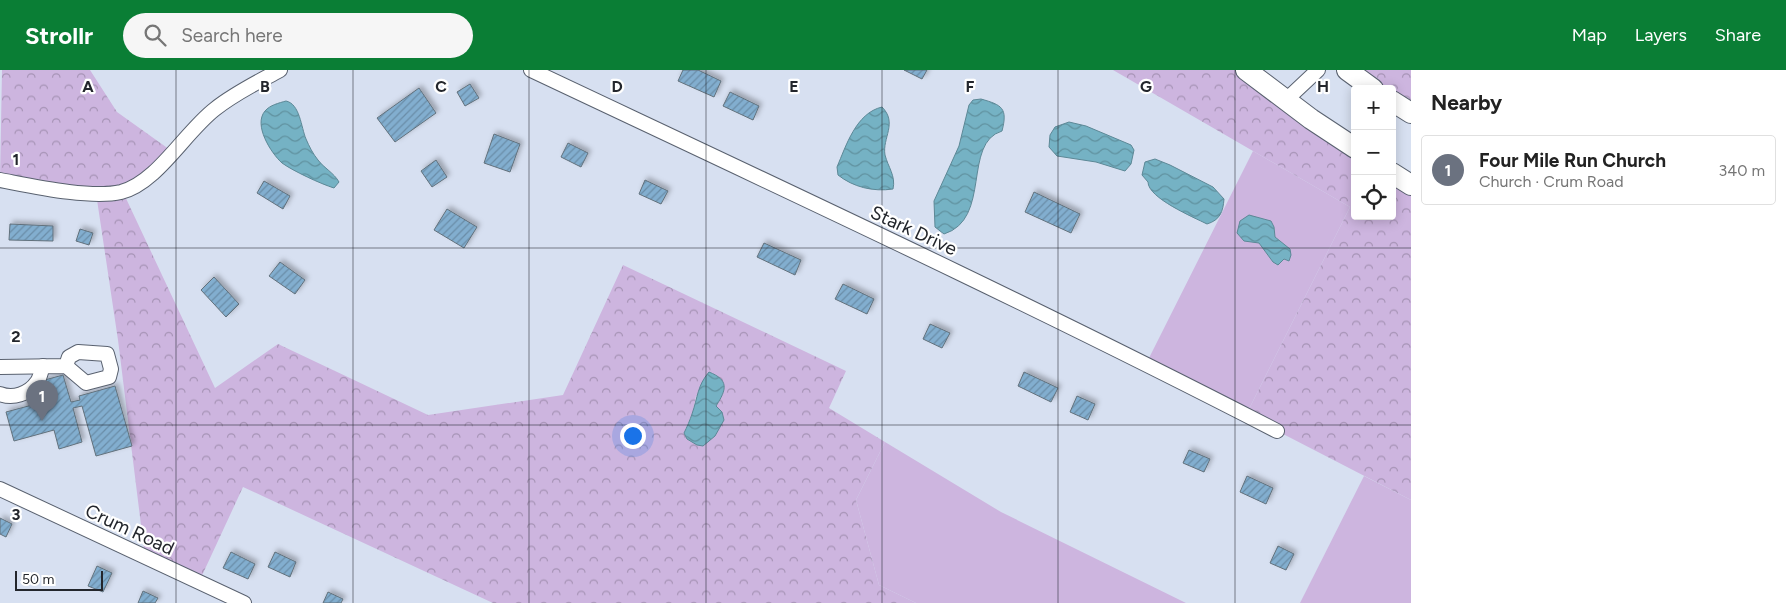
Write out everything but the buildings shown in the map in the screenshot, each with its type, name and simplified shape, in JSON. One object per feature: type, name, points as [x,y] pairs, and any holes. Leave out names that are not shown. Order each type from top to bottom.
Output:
[{"type":"highway","points":[[1246,70],[1351,145]]},
{"type":"highway","points":[[1347,70],[1368,85]]},
{"type":"highway","points":[[1396,104],[1411,113]]},
{"type":"highway","points":[[1395,175],[1411,185]]},
{"type":"street","points":[[0,180],[70,191],[122,192],[143,181],[156,171],[186,135],[215,108],[280,70]]},
{"type":"street","name":"Stark Drive","points":[[531,70],[982,283],[1277,430]]},
{"type":"street","points":[[1286,100],[1318,70]]},
{"type":"street","points":[[0,394],[5,396],[18,395],[30,390],[38,381],[43,366]]},
{"type":"street","points":[[0,368],[66,366]]},
{"type":"street","name":"Crum Road","points":[[0,489],[239,602]]},
{"type":"green space","points":[[2,70],[90,70],[117,112],[173,152],[123,192],[215,388],[278,344],[428,415],[563,395],[623,265],[846,371],[829,408],[885,442],[856,500],[879,585],[916,603],[493,603],[243,487],[199,582],[145,557],[118,340],[96,193],[0,180]],"holes":[[[696,396],[721,398],[716,406],[684,433],[693,412]]]},
{"type":"green space","points":[[1113,70],[1246,70],[1351,145],[1351,220],[1396,220],[1396,176],[1411,185],[1411,500],[1246,415],[1350,207]]},
{"type":"green space","points":[[1347,70],[1411,70],[1411,113],[1396,104],[1396,85],[1368,85]]},
{"type":"green space","points":[[1253,151],[1350,207],[1246,415],[1146,364]],"holes":[[[1274,227],[1275,237],[1290,249],[1288,261],[1284,259],[1273,262],[1259,243]]]},
{"type":"green space","points":[[885,442],[1001,512],[1186,603],[916,603],[879,585],[856,500]]},
{"type":"green space","points":[[1364,476],[1411,500],[1411,603],[1300,603]]},
{"type":"water","points":[[981,99],[994,103],[1004,112],[1002,131],[990,138],[983,150],[968,213],[959,226],[944,234],[935,227],[934,201],[959,146],[969,105],[973,100]]},
{"type":"water","points":[[286,101],[291,103],[297,111],[306,139],[314,155],[339,182],[334,188],[307,177],[282,163],[269,146],[262,131],[262,117],[269,107]]},
{"type":"water","points":[[882,107],[889,119],[885,155],[894,184],[893,189],[878,190],[850,183],[838,175],[837,167],[848,140],[859,123],[873,110]]},
{"type":"water","points":[[1069,122],[1086,126],[1131,145],[1134,150],[1131,164],[1125,171],[1096,162],[1057,156],[1049,147],[1050,135],[1055,127]]},
{"type":"water","points":[[1155,159],[1213,187],[1224,199],[1222,212],[1218,218],[1207,224],[1182,212],[1155,194],[1142,175],[1145,162]]},
{"type":"water","points":[[1249,215],[1271,221],[1275,237],[1290,249],[1289,261],[1284,259],[1278,265],[1273,262],[1259,243],[1244,241],[1237,233],[1240,221]]},
{"type":"water","points":[[709,372],[720,378],[723,382],[724,390],[716,406],[722,412],[724,420],[715,436],[703,446],[687,439],[684,433],[700,387]]},
{"type":"place","name":"Four Mile Run Church","points":[[42,421]]}]
